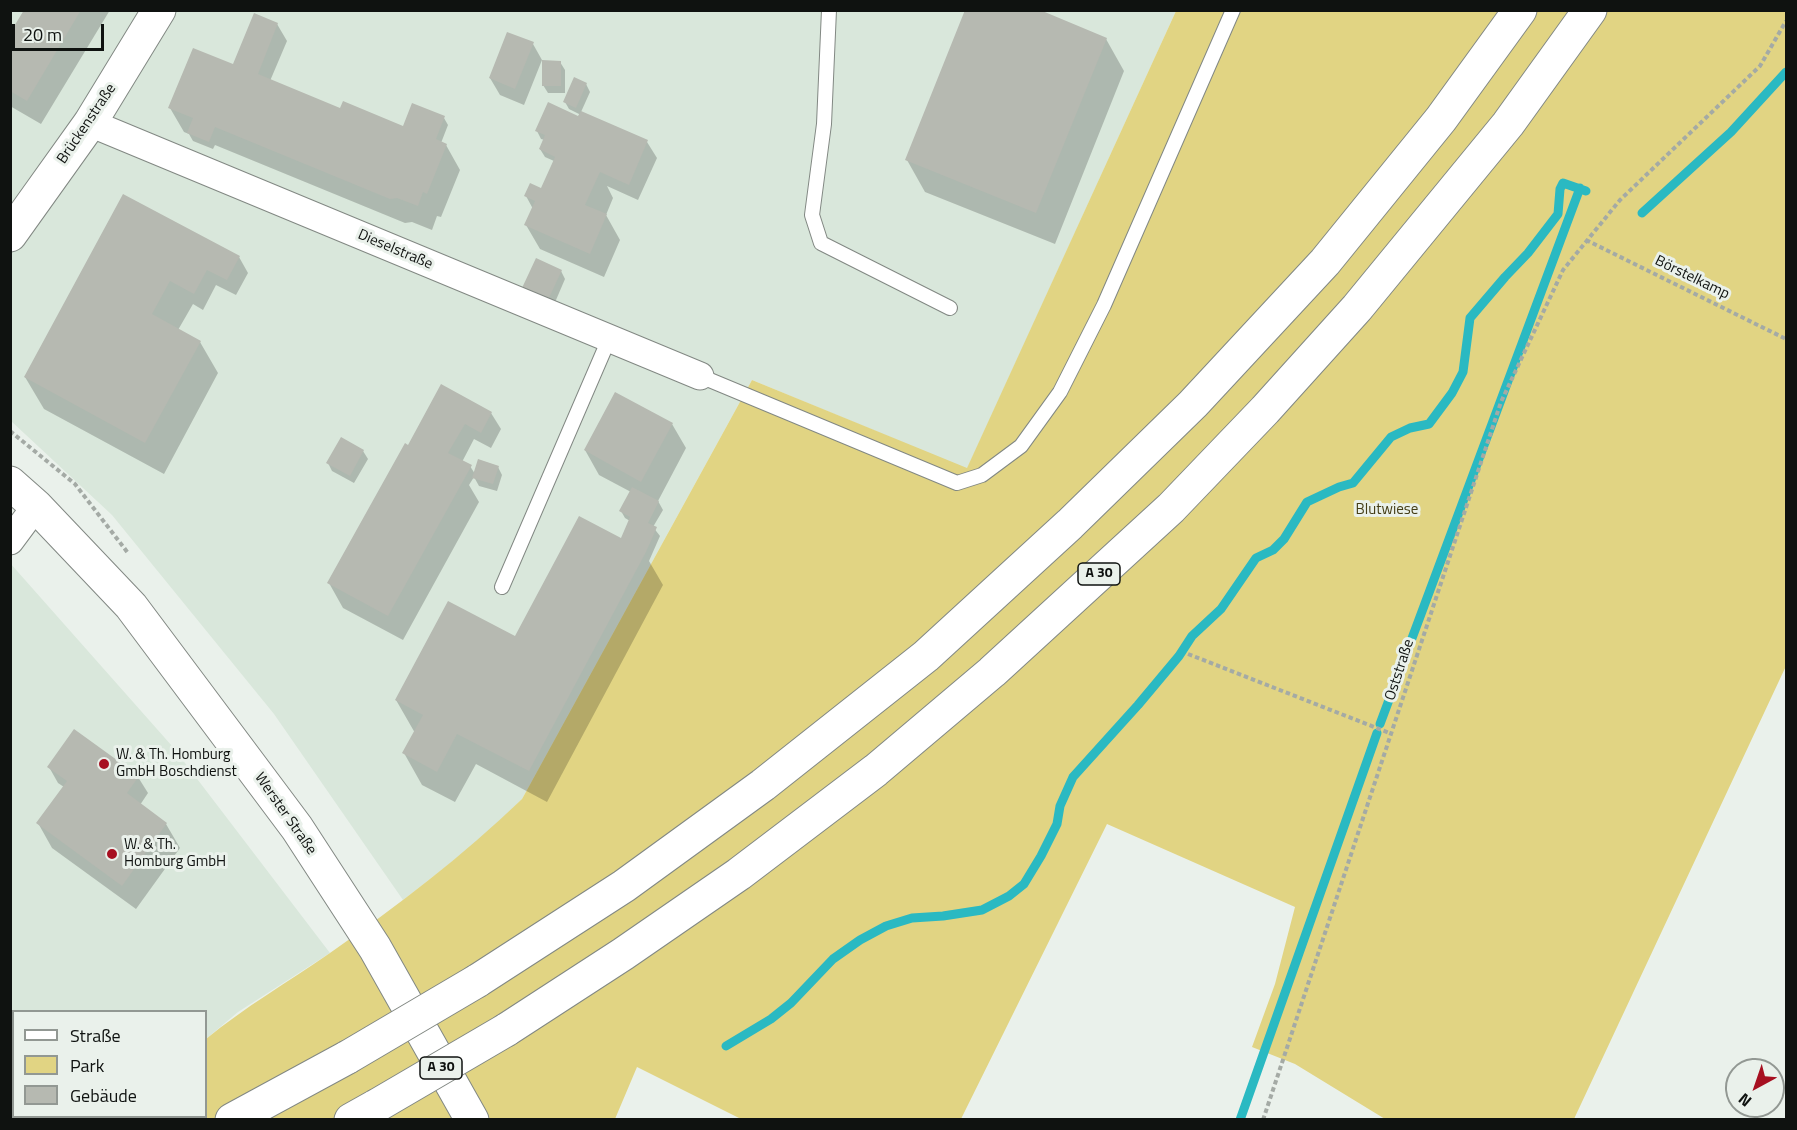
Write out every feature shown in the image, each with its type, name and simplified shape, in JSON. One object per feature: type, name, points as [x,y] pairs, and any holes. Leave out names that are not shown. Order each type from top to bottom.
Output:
[{"type":"main road","name":"Brückenstraße","points":[[10,235],[90,123],[159,10]]},
{"type":"main road","points":[[232,1119],[348,1057],[477,981],[624,886],[762,785],[926,656],[1070,524],[1193,404],[1324,262],[1441,119],[1520,10]]},
{"type":"main road","name":"A 30","points":[[364,1113],[506,1030],[623,954],[739,874],[876,770],[992,672],[1171,508],[1265,410],[1357,308],[1508,124],[1590,10]]},
{"type":"main road","name":"Werster Straße","points":[[10,483],[36,506],[131,606],[297,828],[375,948],[472,1119]]},
{"type":"street","name":"Dieselstraße","points":[[90,123],[700,376]]},
{"type":"street","points":[[10,542],[36,506]]},
{"type":"lane","points":[[829,10],[824,124],[812,215],[820,243],[950,308]]},
{"type":"lane","points":[[700,376],[957,483],[982,475],[1021,446],[1060,392],[1104,305],[1233,10]]},
{"type":"lane","points":[[502,587],[609,339]]},
{"type":"path","name":"Oststraße","points":[[1263,1119],[1501,402],[1563,270],[1620,200],[1760,66],[1786,21]]},
{"type":"path","name":"Börstelkamp","points":[[1586,240],[1786,339]]},
{"type":"path","points":[[1188,654],[1392,734]]},
{"type":"shaded area","points":[[10,11],[1176,11],[967,469],[752,380],[522,799],[480,840],[403,900],[274,714],[112,515],[11,421]]},
{"type":"shaded area","points":[[10,563],[172,746],[330,953],[238,1012],[207,1038],[207,1010],[12,1010],[12,1118],[38,1118],[33,1120],[10,1119]]},
{"type":"green space","name":"Blutwiese","points":[[1176,11],[1786,11],[1786,666],[1574,1119],[1385,1119],[1295,1064],[1252,1047],[1275,984],[1295,907],[1107,824],[961,1119],[741,1119],[637,1067],[615,1119],[33,1120],[37,1118],[207,1118],[207,1038],[405,899],[477,840],[522,799],[752,380],[967,468]]},
{"type":"building","points":[[24,10],[81,10],[27,101],[10,91],[10,33]]},
{"type":"building","points":[[965,10],[1040,10],[1107,38],[1036,213],[905,160]]},
{"type":"building","points":[[254,13],[278,23],[258,74],[340,108],[343,101],[403,126],[412,103],[445,116],[436,139],[447,144],[427,194],[423,192],[418,206],[397,198],[390,199],[215,127],[209,142],[187,133],[193,118],[168,108],[193,48],[233,64]]},
{"type":"building","points":[[507,32],[534,42],[515,89],[489,78]]},
{"type":"building","points":[[542,60],[561,61],[561,86],[542,86]]},
{"type":"building","points":[[574,77],[587,83],[576,108],[563,102]]},
{"type":"building","points":[[548,102],[578,116],[581,111],[648,140],[629,185],[600,172],[585,205],[607,214],[590,254],[524,225],[535,201],[524,196],[530,183],[541,188],[555,157],[539,149],[545,135],[535,131]]},
{"type":"building","points":[[123,194],[240,256],[227,280],[207,270],[194,294],[170,281],[152,314],[201,341],[145,443],[24,377]]},
{"type":"building","points":[[536,258],[562,270],[548,300],[522,288]]},
{"type":"building","points":[[441,384],[492,412],[481,433],[465,424],[448,453],[472,465],[388,616],[327,583],[405,443],[408,445]]},
{"type":"building","points":[[615,392],[673,423],[641,482],[584,450]]},
{"type":"building","points":[[341,437],[364,450],[350,476],[326,463]]},
{"type":"building","points":[[478,459],[499,466],[493,484],[472,478]]},
{"type":"building","points":[[632,487],[659,501],[648,523],[657,527],[646,552],[529,771],[457,734],[437,772],[402,753],[423,715],[395,700],[448,601],[515,636],[579,516],[621,538],[630,517],[619,511]]},
{"type":"building","name":"W. & Th. Homburg GmbH","points":[[74,729],[139,776],[127,793],[167,823],[122,886],[36,823],[67,781],[47,767]]},
{"type":"waterway","points":[[1642,213],[1731,132],[1786,72]]},
{"type":"waterway","points":[[726,1046],[771,1019],[791,1003],[833,959],[860,940],[886,926],[912,918],[982,910],[1009,896],[1024,884],[1057,824],[1060,806],[1073,777],[1138,705],[1179,656],[1192,636],[1221,609],[1256,558],[1273,550],[1284,539],[1307,502],[1353,483],[1391,437],[1410,428],[1429,424],[1452,393],[1463,372],[1470,318],[1528,253],[1558,214],[1560,189],[1563,183],[1586,191]]},
{"type":"waterway","points":[[1380,724],[1580,188]]},
{"type":"waterway","points":[[1240,1120],[1377,733]]},
{"type":"place","name":"W. & Th. Homburg GmbH Boschdienst","points":[[104,764]]},
{"type":"place","name":"W. & Th. Homburg GmbH","points":[[112,854]]}]
